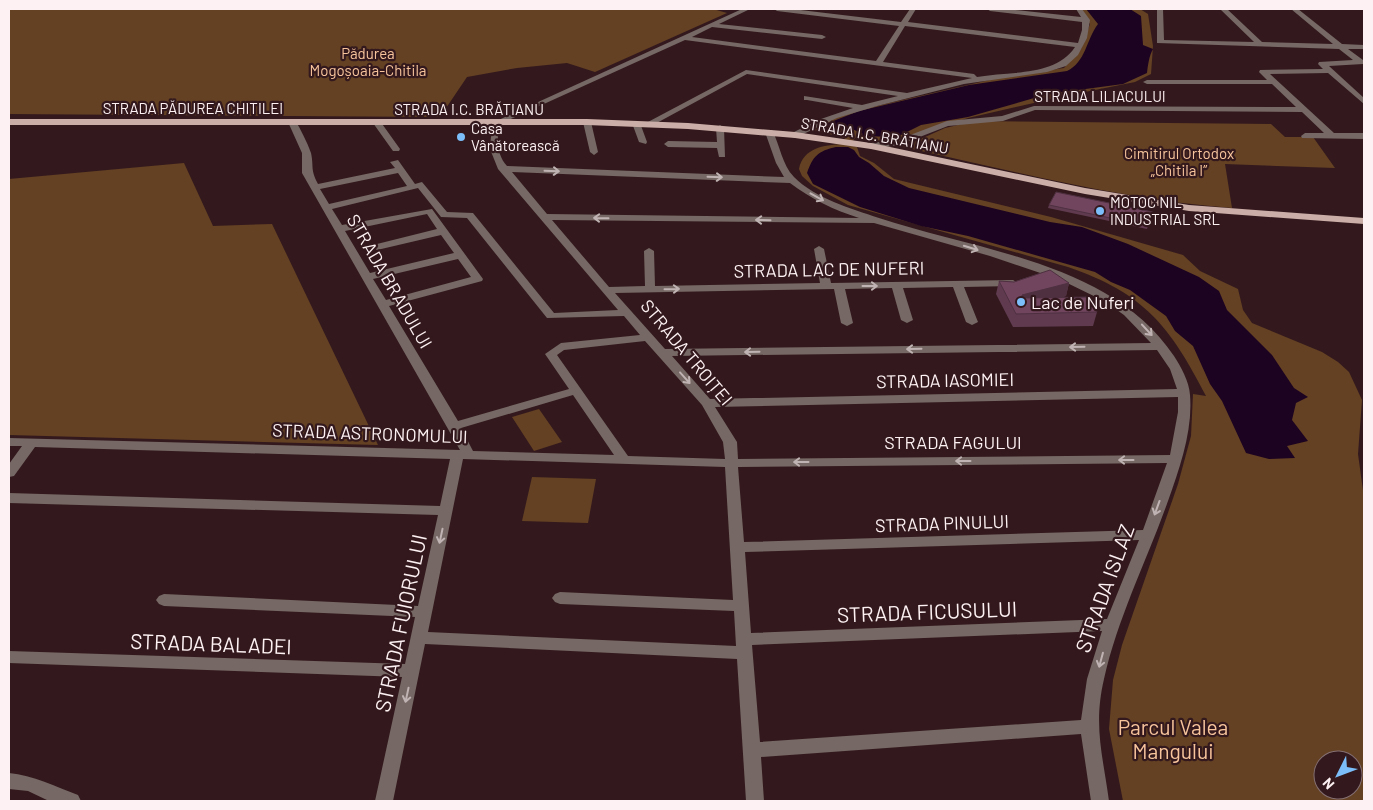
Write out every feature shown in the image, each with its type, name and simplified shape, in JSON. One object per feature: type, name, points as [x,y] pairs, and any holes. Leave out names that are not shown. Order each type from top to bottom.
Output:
[{"type":"main road","name":"STRADA I.C. BRĂTIANU","points":[[377,123],[466,120],[496,123],[650,123],[769,132],[871,146],[1140,201],[1230,212],[1364,221]]},
{"type":"main road","name":"STRADA PĂDUREA CHITILEI","points":[[9,122],[377,123]]},
{"type":"street","points":[[496,123],[747,9]]},
{"type":"street","points":[[777,9],[1080,45]]},
{"type":"street","points":[[878,63],[913,9]]},
{"type":"street","points":[[990,9],[1086,20]]},
{"type":"street","points":[[795,135],[831,116],[864,106],[984,78],[1061,65],[1080,45],[1086,20],[1079,9]]},
{"type":"street","points":[[1160,9],[1160,41],[1162,42],[1364,47]]},
{"type":"street","points":[[1223,9],[1261,45]]},
{"type":"street","points":[[1294,9],[1360,62],[1322,63],[1364,102]]},
{"type":"street","points":[[711,26],[737,26],[822,37]]},
{"type":"street","points":[[686,38],[984,78]]},
{"type":"street","points":[[1329,71],[1264,72],[1331,136]]},
{"type":"street","points":[[650,123],[742,73],[764,74],[908,96]]},
{"type":"street","points":[[1147,82],[1274,82]]},
{"type":"street","points":[[807,98],[864,106]]},
{"type":"street","name":"STRADA LILIACULUI","points":[[871,146],[899,142],[948,124],[1003,118],[1034,108],[1304,110]]},
{"type":"street","name":"STRADA BRADULUI","points":[[292,122],[308,156],[310,163],[308,173],[315,187],[461,438],[463,454]]},
{"type":"street","points":[[587,122],[594,152]]},
{"type":"street","points":[[377,123],[396,149]]},
{"type":"street","name":"STRADA TROIȚEI","points":[[496,123],[496,156],[504,169],[606,290],[707,402],[730,442],[755,801]]},
{"type":"street","points":[[636,123],[643,142]]},
{"type":"street","points":[[720,128],[722,155]]},
{"type":"street","name":"STRADA LAC DE NUFERI","points":[[769,132],[778,158],[792,180],[820,199],[882,221],[1050,271],[1110,298],[1138,320],[1161,346],[1176,372],[1184,393]]},
{"type":"street","points":[[1305,136],[1364,136]]},
{"type":"street","points":[[668,144],[722,145]]},
{"type":"street","points":[[315,187],[397,166],[414,188],[326,207]]},
{"type":"street","points":[[504,169],[792,180]]},
{"type":"street","points":[[419,184],[444,215],[470,215],[551,316],[627,313]]},
{"type":"street","points":[[339,229],[426,210],[478,279],[383,304]]},
{"type":"street","points":[[544,217],[882,221]]},
{"type":"street","points":[[377,247],[443,231]]},
{"type":"street","points":[[819,249],[826,287]]},
{"type":"street","points":[[649,251],[650,289]]},
{"type":"street","points":[[367,277],[460,255]]},
{"type":"street","name":"STRADA LAC DE NUFERI","points":[[606,290],[1000,285],[1028,280],[1050,271]]},
{"type":"street","points":[[839,286],[847,323]]},
{"type":"street","points":[[896,286],[907,320]]},
{"type":"street","points":[[958,286],[972,322]]},
{"type":"street","points":[[624,460],[552,357],[552,351],[560,347],[649,337]]},
{"type":"street","points":[[662,353],[1161,346]]},
{"type":"street","points":[[462,424],[575,391]]},
{"type":"street","name":"STRADA IASOMIEI","points":[[707,402],[1184,393]]},
{"type":"street","name":"STRADA ISLAZ","points":[[1100,801],[1089,726],[1093,693],[1112,625],[1148,536],[1175,459],[1182,426],[1184,393]]},
{"type":"street","name":"STRADA ASTRONOMULUI","points":[[9,442],[731,463]]},
{"type":"street","points":[[9,473],[30,443]]},
{"type":"street","name":"STRADA FUIORULUI","points":[[384,801],[446,511],[463,454]]},
{"type":"street","name":"STRADA FAGULUI","points":[[731,463],[1175,459]]},
{"type":"street","points":[[9,498],[446,511]]},
{"type":"street","name":"STRADA PINULUI","points":[[737,547],[1148,536]]},
{"type":"street","points":[[560,598],[741,606]]},
{"type":"street","points":[[164,600],[424,612]]},
{"type":"street","name":"STRADA FICUSULUI","points":[[420,638],[744,646],[1112,625]]},
{"type":"street","name":"STRADA BALADEI","points":[[9,657],[412,671]]},
{"type":"street","points":[[752,750],[1089,726]]},
{"type":"street","points":[[9,781],[35,784],[63,800],[72,801]]},
{"type":"green space","name":"Pădurea Mogoșoaia-Chitila","points":[[9,9],[713,9],[727,13],[595,72],[567,63],[517,68],[467,77],[440,117],[9,114]]},
{"type":"green space","name":"Parcul Valea Mangului","points":[[1080,9],[1140,9],[1148,14],[1153,46],[1151,74],[1135,82],[968,118],[893,142],[855,138],[850,145],[857,147],[860,156],[874,163],[894,179],[1051,217],[1183,255],[1200,271],[1238,289],[1243,310],[1252,323],[1322,352],[1349,372],[1362,400],[1358,454],[1364,498],[1364,801],[1123,801],[1109,729],[1113,680],[1122,645],[1178,484],[1191,436],[1193,394],[1206,396],[1193,371],[1167,331],[1136,301],[1117,288],[1068,267],[848,205],[813,186],[802,176],[799,169],[805,156],[815,149],[828,145],[842,144],[845,138],[814,130],[836,117],[998,78],[1064,68],[1081,49],[1090,24]]},
{"type":"green space","name":"Cimitirul Ortodox „Chitila I”","points":[[975,121],[1271,124],[1285,137],[1313,137],[1335,168],[1225,164],[1232,208],[1191,204],[1108,191],[903,147],[945,128]]},
{"type":"green space","points":[[184,163],[213,226],[272,224],[378,445],[9,435],[9,179]]},
{"type":"green space","points":[[539,409],[562,442],[534,451],[512,417]]},
{"type":"green space","points":[[532,477],[596,479],[588,523],[522,521]]},
{"type":"shaded area","points":[[1086,9],[1130,9],[1141,16],[1143,45],[1153,49],[1147,73],[1123,84],[1048,94],[968,117],[921,125],[897,137],[859,136],[863,134],[848,127],[838,129],[835,135],[821,128],[823,125],[859,111],[969,85],[1067,71],[1082,56],[1098,24]]},
{"type":"shaded area","points":[[836,147],[848,147],[854,150],[859,157],[884,176],[909,188],[1050,222],[1082,227],[1128,244],[1199,277],[1219,291],[1227,310],[1272,355],[1294,388],[1308,397],[1296,403],[1292,420],[1308,441],[1287,446],[1295,458],[1269,459],[1246,453],[1222,401],[1210,384],[1193,346],[1175,331],[1166,316],[1130,290],[1111,282],[1095,272],[968,236],[921,226],[860,207],[813,184],[807,173],[814,158],[825,150]]},
{"type":"building","name":"MOTOC NIL INDUSTRIAL SRL","points":[[1056,192],[1153,212],[1148,226],[1049,205]]},
{"type":"building","points":[[1050,270],[1069,283],[1022,295],[1022,298],[1089,297],[1097,312],[1016,314],[999,281],[1014,282]]},
{"type":"place","name":"Casa Vânătorească","points":[[461,137]]},
{"type":"place","name":"MOTOC NIL INDUSTRIAL SRL","points":[[1100,211]]},
{"type":"place","name":"Lac de Nuferi","points":[[1021,302]]}]
